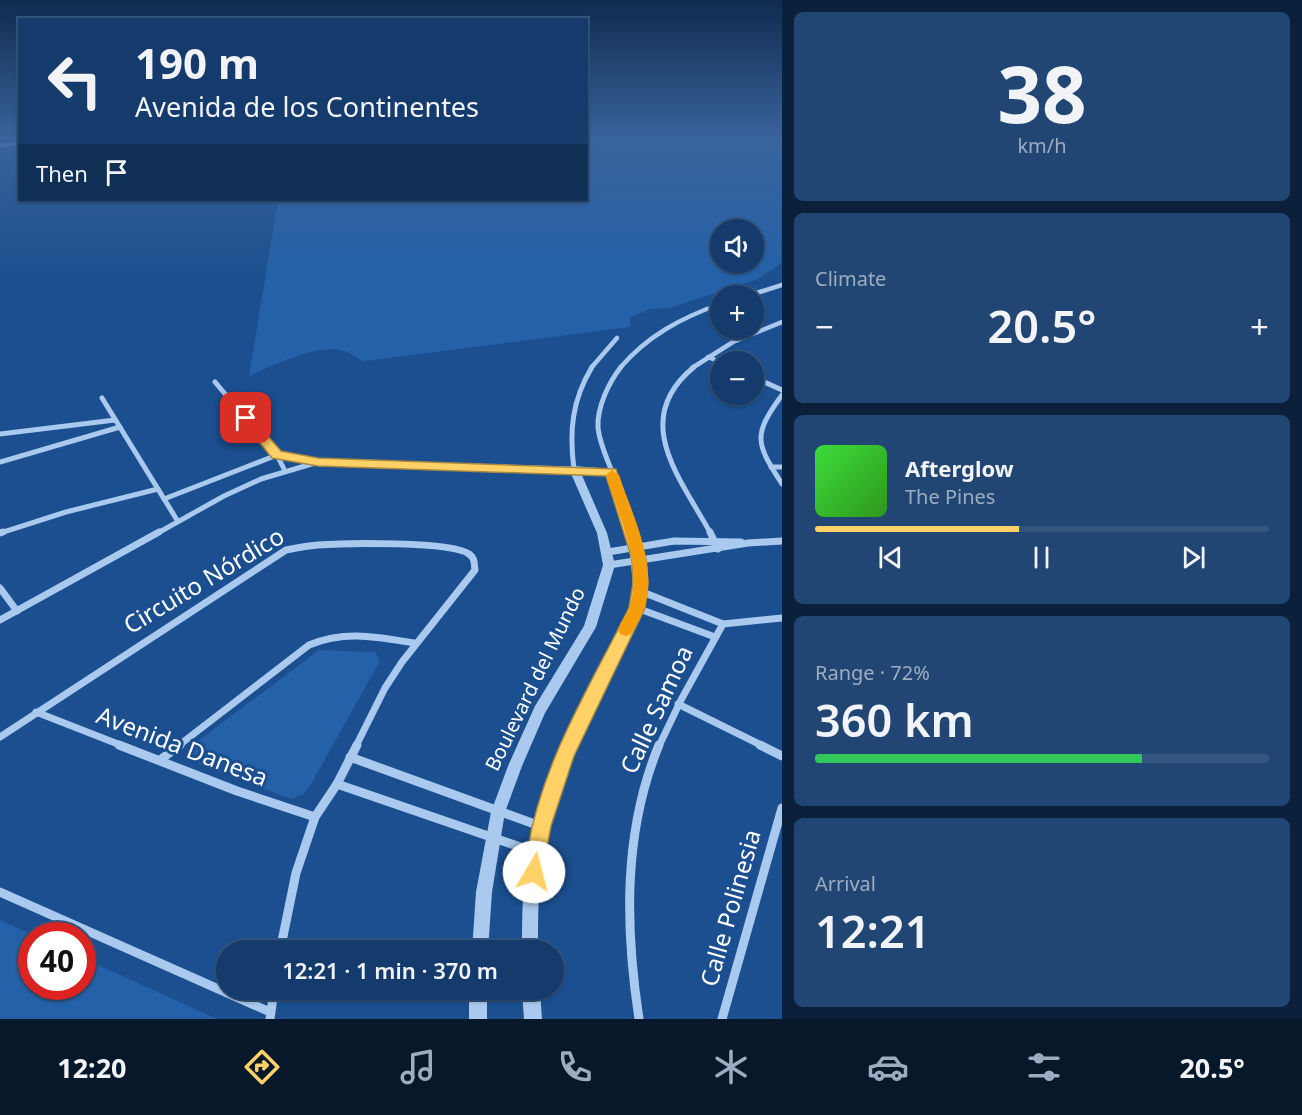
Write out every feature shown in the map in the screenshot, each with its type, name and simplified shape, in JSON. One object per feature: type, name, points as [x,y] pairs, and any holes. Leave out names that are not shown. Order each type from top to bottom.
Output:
[{"type":"street","points":[[764,291],[782,285]]},
{"type":"street","points":[[530,940],[530,909],[541,826],[565,754],[637,608],[640,591],[638,552],[597,426],[605,391],[627,358],[647,342],[676,323],[710,308]]},
{"type":"street","points":[[718,549],[674,469],[664,441],[662,420],[666,400],[676,384],[708,357],[753,332],[782,322]]},
{"type":"street","points":[[609,558],[594,511],[582,490],[574,469],[571,438],[574,404],[589,369],[617,338]]},
{"type":"street","points":[[215,382],[277,455],[285,471]]},
{"type":"street","points":[[764,382],[782,390]]},
{"type":"street","points":[[782,395],[773,406],[758,434],[759,448],[782,484]]},
{"type":"street","points":[[102,398],[177,520]]},
{"type":"street","points":[[773,406],[782,405]]},
{"type":"street","points":[[0,434],[115,420]]},
{"type":"street","points":[[0,462],[120,427]]},
{"type":"street","points":[[164,499],[277,455],[318,462],[612,472]]},
{"type":"street","points":[[0,620],[177,520],[244,486],[318,462]]},
{"type":"street","points":[[771,468],[782,467]]},
{"type":"street","points":[[0,533],[66,512],[158,489]]},
{"type":"street","points":[[609,558],[713,538],[748,543]]},
{"type":"street","points":[[609,558],[638,552],[718,549],[748,543],[782,541]]},
{"type":"street","name":"Circuito Nórdico","points":[[0,737],[275,556],[302,546],[395,545],[456,548],[468,552],[474,559],[475,570],[414,643],[385,688],[337,784],[315,817],[296,873],[282,940]]},
{"type":"street","name":"Boulevard del Mundo","points":[[481,940],[484,891],[498,812],[540,710],[590,627],[609,558]]},
{"type":"street","points":[[0,588],[17,611]]},
{"type":"street","points":[[640,591],[723,624],[782,618]]},
{"type":"street","points":[[637,608],[716,637]]},
{"type":"street","name":"Calle Samoa","points":[[639,1019],[632,979],[629,890],[632,842],[645,781],[678,705],[723,624]]},
{"type":"street","points":[[160,760],[309,645],[322,639],[349,634],[414,643]]},
{"type":"street","points":[[678,705],[782,756]]},
{"type":"street","name":"Avenida Danesa","points":[[36,712],[237,791],[315,817]]},
{"type":"street","points":[[350,757],[541,826]]},
{"type":"street","points":[[337,784],[536,853]]},
{"type":"street","name":"Calle Polinesia","points":[[722,1019],[782,808]]},
{"type":"street","points":[[0,892],[270,1015],[272,1000]]},
{"type":"street","points":[[478,1000],[478,1019]]},
{"type":"street","points":[[532,1000],[533,1019]]},
{"type":"shaded area","points":[[588,187],[781,187],[781,263],[758,279],[740,285],[710,285],[710,295],[670,308],[651,309],[630,317],[630,327],[365,361],[344,351],[323,350],[296,356],[249,376],[278,201],[588,201]]},
{"type":"shaded area","points":[[319,650],[375,652],[380,661],[310,786],[302,795],[291,799],[199,764],[192,758],[190,747]]},
{"type":"shaded area","points":[[0,920],[18,928],[18,1000],[96,1000],[96,964],[217,1019],[0,1019]]},
{"type":"slow traffic","points":[[612,475],[639,559],[640,591],[637,608],[626,629]]},
{"type":"route","points":[[246,418],[277,455],[318,462],[612,472],[639,559],[640,591],[637,608],[565,754],[541,826],[534,872]]}]
